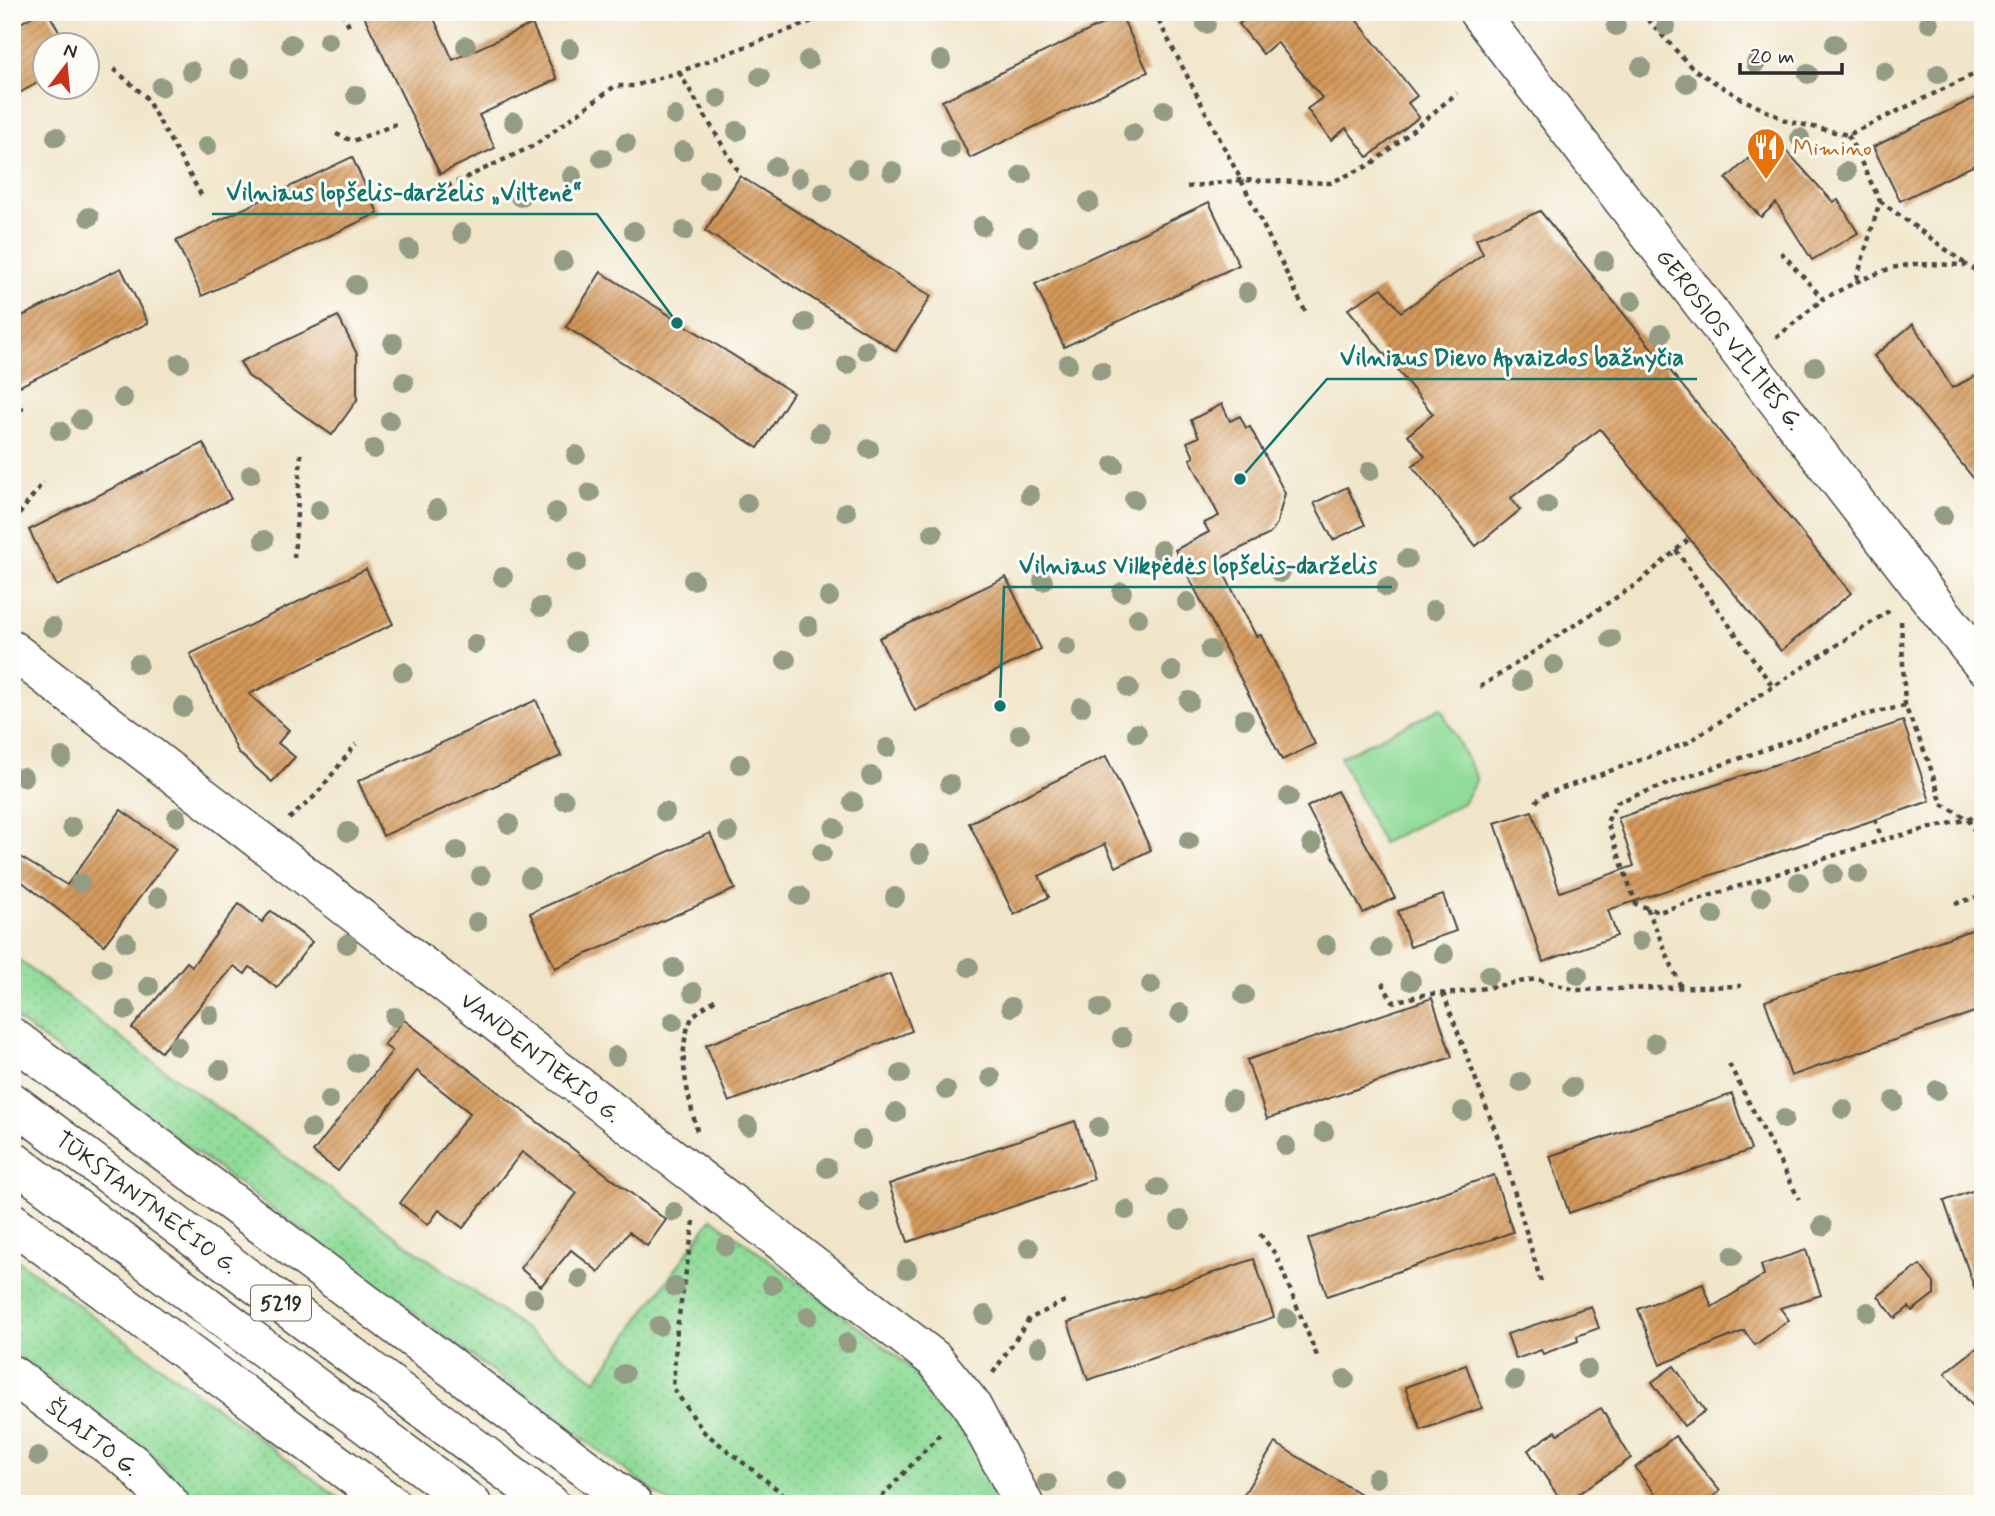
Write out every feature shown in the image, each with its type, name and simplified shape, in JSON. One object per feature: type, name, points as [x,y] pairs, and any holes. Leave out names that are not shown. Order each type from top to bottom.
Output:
[{"type":"main road","name":"GEROSIOS VILTIES G.","points":[[1478,12],[1983,665]]},
{"type":"main road","name":"VANDENTIEKIO G.","points":[[12,650],[934,1359],[970,1403],[1024,1504]]},
{"type":"main road","points":[[12,1037],[633,1504]]},
{"type":"main road","name":"TŪKSTANTMEČIO G.","points":[[12,1102],[550,1504]]},
{"type":"main road","name":"TŪKSTANTMEČIO G.","points":[[12,1160],[472,1504]]},
{"type":"main road","points":[[12,1222],[391,1504]]},
{"type":"main road","name":"ŠLAITO G.","points":[[12,1374],[132,1463],[170,1504]]},
{"type":"path","points":[[342,12],[351,29]]},
{"type":"path","points":[[429,195],[536,145],[615,86],[634,86],[679,72],[836,12]]},
{"type":"path","points":[[1073,16],[1080,12]]},
{"type":"path","points":[[1154,12],[1305,311]]},
{"type":"path","points":[[1641,12],[1692,68],[1740,98],[1787,121],[1848,135],[1983,70]]},
{"type":"path","points":[[114,68],[145,96],[203,198]]},
{"type":"path","points":[[679,72],[739,173]]},
{"type":"path","points":[[1187,187],[1241,180],[1330,183],[1372,164],[1457,93]]},
{"type":"path","points":[[336,134],[353,141],[396,124]]},
{"type":"path","points":[[1848,135],[1880,201],[1983,274]]},
{"type":"path","points":[[1856,282],[1880,201]]},
{"type":"path","points":[[1781,251],[1823,299]]},
{"type":"path","points":[[1769,344],[1823,299],[1856,282],[1892,268],[1914,264],[1967,265]]},
{"type":"path","points":[[12,406],[24,409]]},
{"type":"path","points":[[294,558],[301,454]]},
{"type":"path","points":[[12,563],[15,520],[43,482]]},
{"type":"path","points":[[1480,688],[1637,584],[1689,539]]},
{"type":"path","points":[[1675,550],[1773,687]]},
{"type":"path","points":[[1536,802],[1541,796],[1687,743],[1900,604]]},
{"type":"path","points":[[1900,617],[1905,706],[1928,760],[1942,804],[1968,819],[1983,846]]},
{"type":"path","points":[[1905,706],[1859,716],[1617,802],[1607,822],[1636,904],[1659,912],[1882,840],[1968,819],[1983,810]]},
{"type":"path","points":[[286,823],[316,795],[356,744]]},
{"type":"path","points":[[1875,819],[1882,840]]},
{"type":"path","points":[[1955,904],[1983,895]]},
{"type":"path","points":[[1647,908],[1681,987]]},
{"type":"path","points":[[1382,983],[1393,1002],[1427,994],[1538,979],[1575,990],[1741,986]]},
{"type":"path","points":[[1443,993],[1501,1146],[1541,1282]]},
{"type":"path","points":[[698,1134],[687,1088],[683,1049],[691,1018],[716,999]]},
{"type":"path","points":[[1729,1064],[1799,1199]]},
{"type":"path","points":[[694,1220],[677,1328],[673,1388],[704,1432],[796,1504]]},
{"type":"path","points":[[1261,1234],[1276,1255],[1317,1356]]},
{"type":"path","points":[[875,1504],[970,1403]]},
{"type":"green space","points":[[1441,708],[1477,779],[1463,803],[1382,843],[1340,757]]},
{"type":"green space","points":[[12,955],[130,1045],[596,1380],[712,1218],[924,1378],[1015,1504],[671,1504],[12,1016]]},
{"type":"green space","points":[[12,1256],[347,1504],[196,1504],[155,1458],[12,1352]]},
{"type":"building","points":[[40,12],[48,12],[59,32],[32,32],[32,86],[12,97],[12,28]]},
{"type":"building","points":[[362,12],[431,12],[453,60],[532,24],[557,79],[479,115],[495,148],[440,174]]},
{"type":"building","points":[[1253,12],[1350,12],[1417,96],[1408,103],[1419,117],[1368,157],[1346,128],[1331,140],[1307,109],[1322,98],[1277,42],[1263,54],[1239,24]]},
{"type":"building","points":[[1121,15],[1148,72],[970,158],[942,101]]},
{"type":"building","points":[[1983,94],[1983,161],[1900,201],[1873,147]]},
{"type":"building","points":[[1773,136],[1833,202],[1838,200],[1858,233],[1812,260],[1776,203],[1761,217],[1726,179]]},
{"type":"building","points":[[352,157],[378,213],[202,296],[176,241]]},
{"type":"building","points":[[740,176],[931,296],[896,351],[705,231]]},
{"type":"building","points":[[1209,202],[1239,265],[1064,347],[1035,284]]},
{"type":"building","points":[[1540,211],[1851,593],[1781,651],[1600,429],[1511,498],[1520,510],[1476,546],[1412,466],[1425,456],[1408,435],[1433,414],[1348,309],[1382,288],[1401,312],[1483,254],[1476,239]]},
{"type":"building","points":[[121,268],[148,323],[12,390],[12,321]]},
{"type":"building","points":[[601,272],[793,393],[758,448],[566,327]]},
{"type":"building","points":[[338,316],[357,354],[357,400],[332,435],[248,376],[240,362]]},
{"type":"building","points":[[1913,324],[1952,388],[1983,372],[1983,490],[1874,356]]},
{"type":"building","points":[[1222,404],[1230,421],[1240,416],[1246,428],[1250,427],[1285,493],[1277,523],[1270,534],[1217,560],[1256,636],[1261,635],[1315,744],[1282,760],[1175,550],[1209,532],[1204,523],[1219,516],[1190,459],[1194,457],[1187,442],[1199,437],[1191,420]]},
{"type":"building","points":[[203,443],[231,499],[57,586],[29,530]]},
{"type":"building","points":[[1347,487],[1365,525],[1333,540],[1314,503]]},
{"type":"building","points":[[366,569],[393,624],[249,694],[289,730],[278,743],[295,757],[272,782],[238,752],[190,654]]},
{"type":"building","points":[[1006,577],[1041,649],[915,711],[879,638]]},
{"type":"building","points":[[536,700],[561,756],[383,836],[358,781]]},
{"type":"building","points":[[1903,721],[1930,801],[1608,910],[1617,936],[1543,962],[1495,823],[1532,811],[1560,892],[1634,866],[1618,818]]},
{"type":"building","points":[[1106,756],[1151,850],[1116,867],[1105,844],[1039,876],[1049,897],[1014,915],[969,823]]},
{"type":"building","points":[[1337,791],[1395,898],[1363,913],[1307,807]]},
{"type":"building","points":[[121,810],[176,849],[104,945],[12,874],[12,868],[20,857],[67,885]]},
{"type":"building","points":[[710,833],[735,889],[555,968],[530,913]]},
{"type":"building","points":[[1443,895],[1456,931],[1410,947],[1398,911]]},
{"type":"building","points":[[239,904],[262,922],[271,911],[312,942],[277,988],[250,967],[245,974],[234,966],[161,1052],[132,1028],[187,962],[192,966]]},
{"type":"building","points":[[1983,926],[1983,1009],[1791,1076],[1765,1001]]},
{"type":"building","points":[[890,974],[912,1031],[729,1102],[706,1045]]},
{"type":"building","points":[[1432,998],[1452,1057],[1267,1119],[1247,1060]]},
{"type":"building","points":[[404,1020],[666,1220],[647,1246],[629,1232],[599,1272],[571,1250],[541,1286],[520,1268],[577,1193],[522,1152],[463,1228],[439,1210],[428,1225],[400,1203],[470,1113],[417,1071],[338,1171],[313,1152],[392,1051],[384,1045]]},
{"type":"building","points":[[1732,1094],[1751,1150],[1569,1213],[1550,1156]]},
{"type":"building","points":[[1075,1121],[1094,1179],[908,1242],[889,1184]]},
{"type":"building","points":[[1494,1175],[1513,1232],[1327,1296],[1308,1239]]},
{"type":"building","points":[[1983,1187],[1983,1300],[1979,1301],[1944,1201]]},
{"type":"building","points":[[1806,1250],[1821,1295],[1780,1308],[1789,1320],[1755,1345],[1744,1331],[1660,1365],[1638,1309],[1703,1284],[1712,1307],[1764,1275],[1761,1265]]},
{"type":"building","points":[[1254,1259],[1274,1317],[1088,1380],[1068,1322]]},
{"type":"building","points":[[1920,1265],[1934,1283],[1934,1294],[1912,1311],[1909,1307],[1895,1318],[1878,1296]]},
{"type":"building","points":[[1591,1306],[1599,1328],[1577,1336],[1578,1341],[1543,1354],[1541,1350],[1516,1359],[1507,1334]]},
{"type":"building","points":[[1983,1343],[1983,1418],[1945,1373]]},
{"type":"building","points":[[1466,1365],[1482,1408],[1421,1430],[1405,1387]]},
{"type":"building","points":[[1674,1366],[1705,1411],[1684,1426],[1652,1382]]},
{"type":"building","points":[[1601,1408],[1631,1458],[1563,1504],[1528,1450],[1556,1431],[1558,1434]]},
{"type":"building","points":[[1675,1436],[1720,1491],[1704,1504],[1663,1504],[1635,1468]]},
{"type":"building","points":[[1275,1443],[1377,1504],[1238,1504]]},
{"type":"place","name":"Mimino","points":[[1766,181]]},
{"type":"place","name":"Vilniaus lopšelis-darželis „Viltenė“","points":[[677,323]]},
{"type":"place","name":"Vilniaus Dievo Apvaizdos bažnyčia","points":[[1240,479]]},
{"type":"place","name":"Vilniaus Vilkpėdės lopšelis-darželis","points":[[1000,706]]}]
